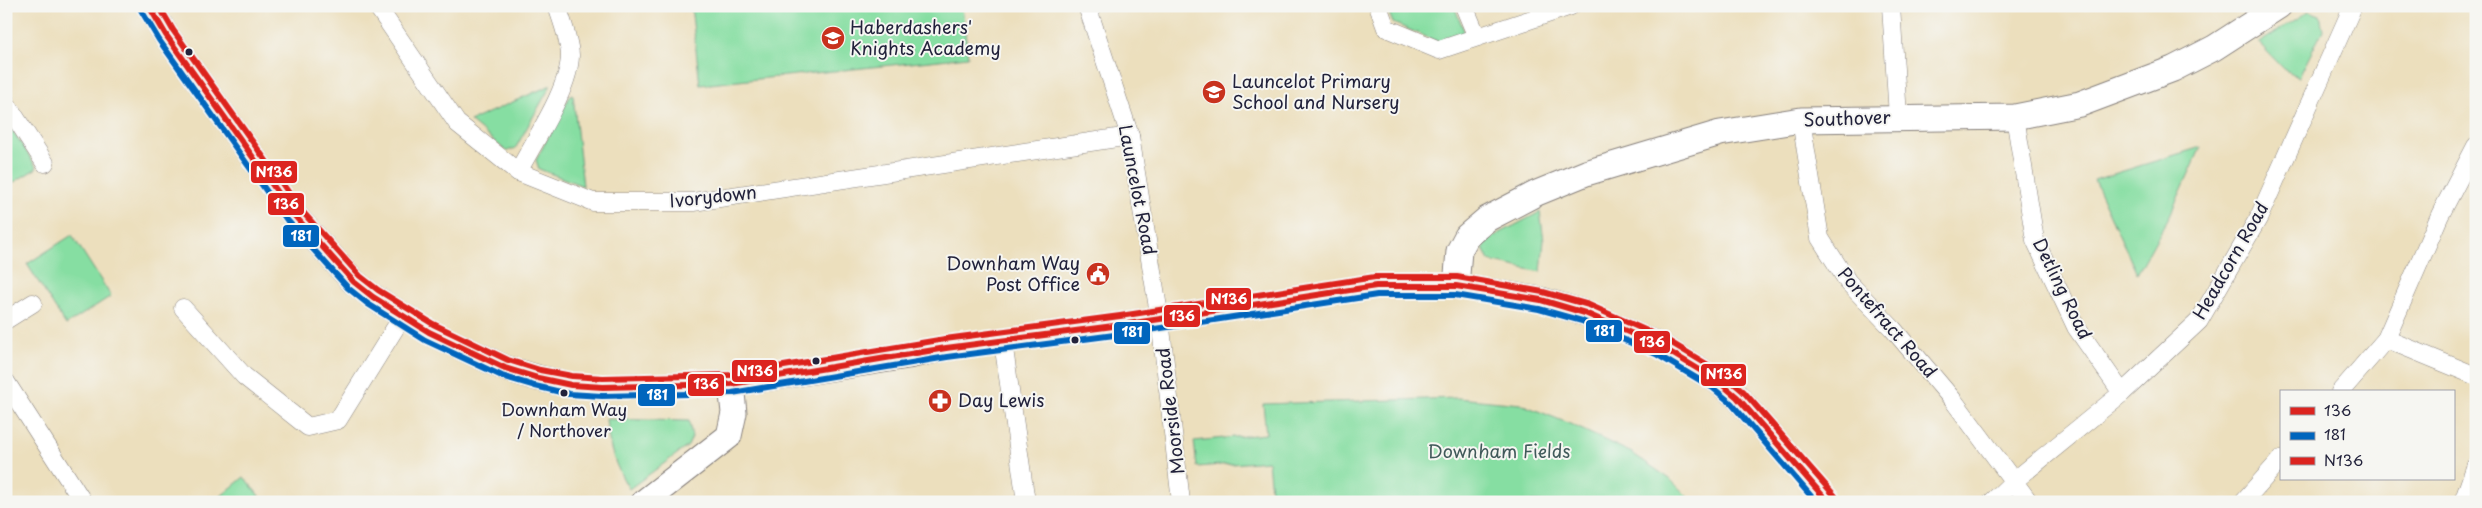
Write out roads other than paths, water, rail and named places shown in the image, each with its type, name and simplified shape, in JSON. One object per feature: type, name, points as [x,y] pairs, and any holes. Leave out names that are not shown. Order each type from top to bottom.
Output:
[{"type":"street","points":[[149,6],[166,35],[294,215],[354,282],[402,316],[466,351],[506,368],[538,378],[571,385],[603,387],[731,384],[908,356],[946,348],[1004,342],[1160,320],[1210,310],[1376,286],[1456,286],[1541,300],[1576,310],[1660,346],[1718,381],[1737,397],[1828,502]]},
{"type":"street","name":"Ivorydown","points":[[377,6],[457,123],[518,172],[593,202],[693,202],[1130,136]]},
{"type":"street","points":[[518,172],[565,82],[570,55],[565,28],[557,6]]},
{"type":"street","name":"Launcelot Road","points":[[1087,6],[1130,136],[1160,320]]},
{"type":"street","points":[[1378,6],[1386,28],[1439,50],[1571,6]]},
{"type":"street","points":[[1464,6],[1477,37]]},
{"type":"street","points":[[1891,6],[1898,117]]},
{"type":"street","name":"Southover","points":[[1456,286],[1459,251],[1467,236],[1487,218],[1537,193],[1586,173],[1720,133],[1801,120],[2014,116],[2080,104],[2173,69],[2214,48],[2279,6]]},
{"type":"street","name":"Headcorn Road","points":[[1992,502],[2014,481],[2122,393],[2199,321],[2259,217],[2345,11]]},
{"type":"street","points":[[6,103],[45,163]]},
{"type":"street","name":"Detling Road","points":[[2014,116],[2035,240],[2076,327],[2122,393]]},
{"type":"street","name":"Pontefract Road","points":[[1801,120],[1820,238],[1848,282],[1893,329],[1953,400],[2029,502]]},
{"type":"street","points":[[2342,390],[2386,339],[2440,215],[2476,146]]},
{"type":"street","points":[[6,320],[34,303]]},
{"type":"street","points":[[183,308],[244,376],[308,427],[338,420],[402,316]]},
{"type":"street","name":"Moorside Road","points":[[1160,320],[1182,502]]},
{"type":"street","points":[[2386,339],[2476,376]]},
{"type":"street","points":[[1004,342],[1026,502]]},
{"type":"street","points":[[6,382],[82,502]]},
{"type":"street","points":[[644,502],[729,436],[734,414],[731,384]]},
{"type":"street","points":[[2243,502],[2280,460]]},
{"type":"street","points":[[2463,502],[2476,464]]},
{"type":"place","name":"Haberdashers' Knights Academy","points":[[833,38]]},
{"type":"place","name":"Launcelot Primary School and Nursery","points":[[1214,92]]},
{"type":"place","name":"Downham Way Post Office","points":[[1098,274]]},
{"type":"place","name":"Downham Way / Northover","points":[[564,393]]},
{"type":"place","name":"Day Lewis","points":[[940,401]]},
{"type":"park label","name":"Downham Fields","points":[[1499,452]]}]
